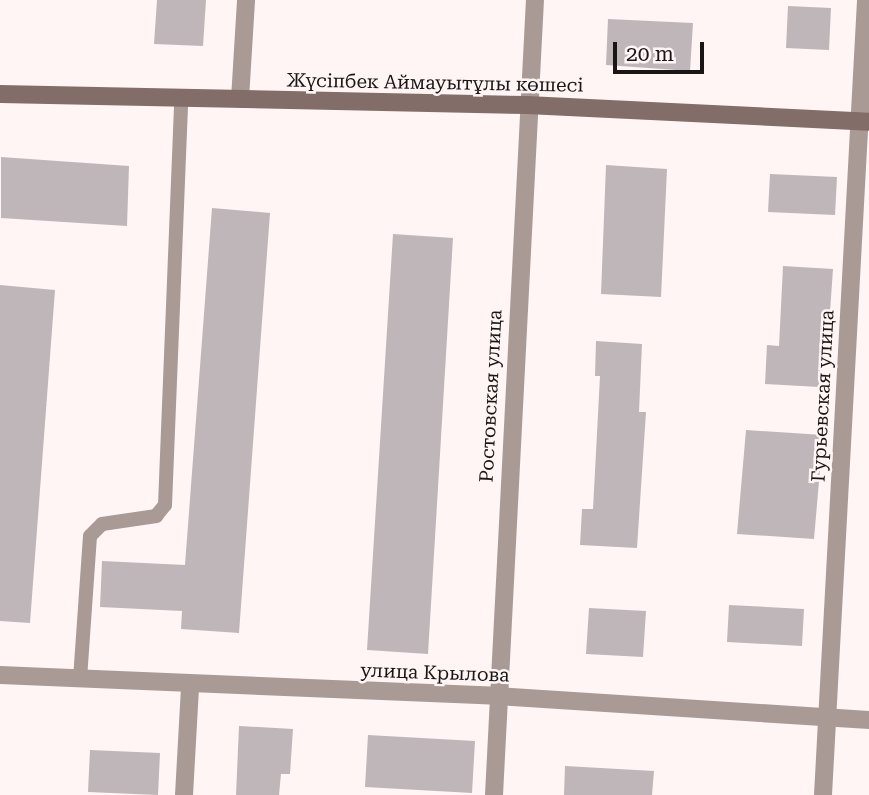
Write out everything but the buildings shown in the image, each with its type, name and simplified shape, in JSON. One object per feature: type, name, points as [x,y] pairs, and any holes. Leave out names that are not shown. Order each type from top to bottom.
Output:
[{"type":"street","points":[[240,99],[246,0]]},
{"type":"street","name":"Ростовская улица","points":[[494,795],[527,105],[535,0]]},
{"type":"street","name":"Гурьевская улица","points":[[823,795],[864,122],[866,0]]},
{"type":"street","name":"Жүсіпбек Аймауытұлы көшесі","points":[[0,94],[527,105],[864,122]]},
{"type":"street","name":"улица Крылова","points":[[0,675],[190,686],[497,696],[869,719]]},
{"type":"street","points":[[184,795],[190,686]]},
{"type":"lane","points":[[80,679],[90,536],[102,524],[156,516],[165,505],[181,98]]}]
